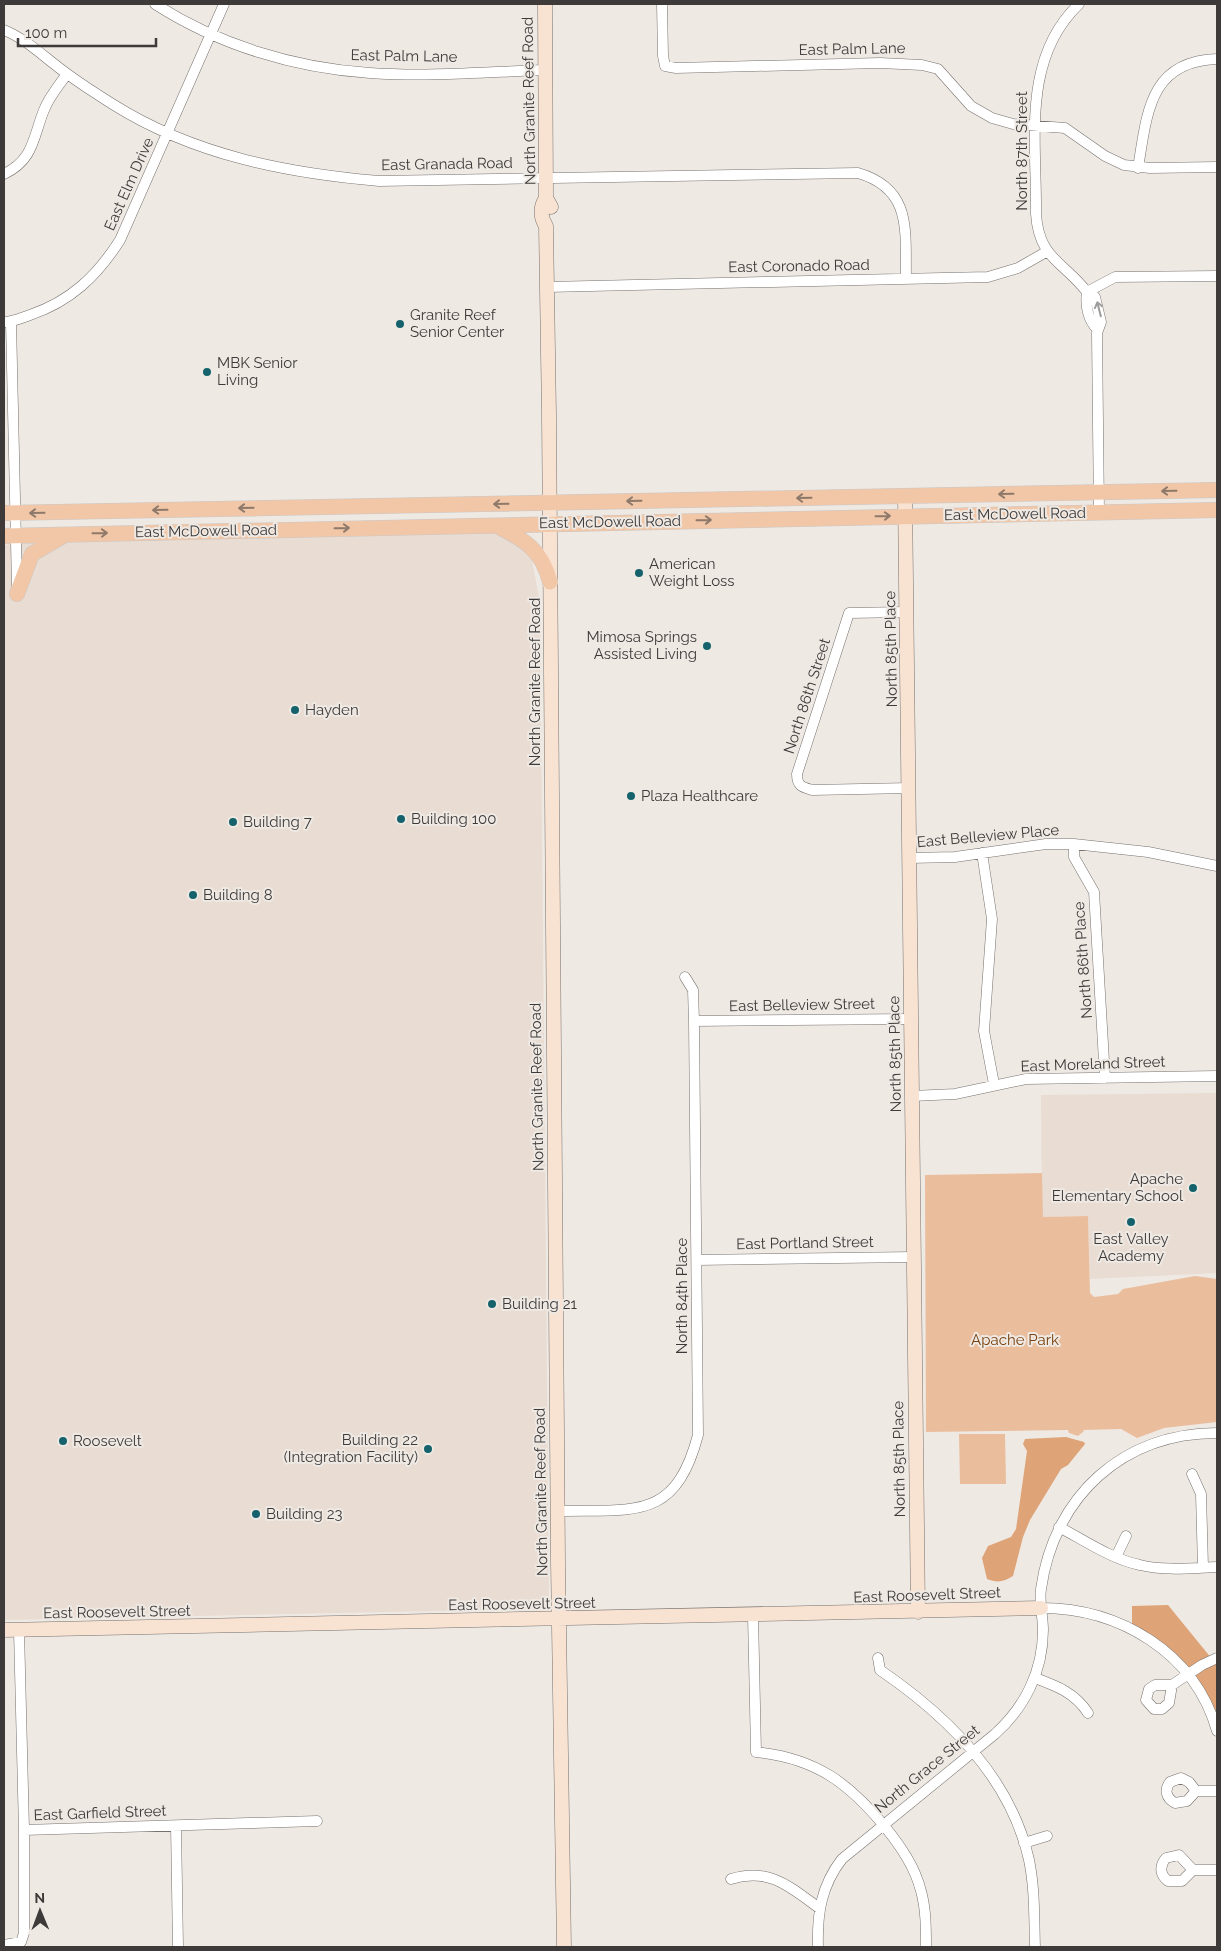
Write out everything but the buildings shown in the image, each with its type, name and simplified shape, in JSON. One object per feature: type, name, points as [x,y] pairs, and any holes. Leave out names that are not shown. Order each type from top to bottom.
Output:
[{"type":"main road","name":"East McDowell Road","points":[[10,513],[1217,490]]},
{"type":"main road","points":[[780,499],[781,518]]},
{"type":"main road","points":[[293,508],[294,529]]},
{"type":"main road","name":"East McDowell Road","points":[[10,535],[1217,510]]},
{"type":"main road","points":[[493,524],[526,542],[532,548],[546,565],[550,582]]},
{"type":"main road","points":[[17,594],[26,564],[32,554],[68,534]]},
{"type":"street","name":"East Palm Lane","points":[[155,4],[210,34],[256,52],[312,66],[370,73],[545,70]]},
{"type":"street","name":"East Elm Drive","points":[[7,322],[46,310],[64,300],[78,291],[106,262],[120,240],[224,4]]},
{"type":"street","name":"North Granite Reef Road","points":[[544,4],[546,198],[551,205],[550,220],[546,226],[564,1947]]},
{"type":"street","name":"East Palm Lane","points":[[662,4],[663,56],[666,66],[676,68],[880,63],[922,65],[938,69],[971,106],[986,115],[1013,124],[1036,124],[1065,128],[1105,156],[1138,168],[1217,167]]},
{"type":"street","name":"North 87th Street","points":[[1079,4],[1054,35],[1043,60],[1036,95],[1037,222],[1046,252],[1087,292],[1095,297],[1100,311],[1101,322],[1097,329],[1099,512]]},
{"type":"street","name":"East Granada Road","points":[[4,30],[20,37],[67,74],[116,106],[168,133],[222,153],[271,167],[319,176],[379,181],[858,173],[881,183],[891,192],[900,205],[905,224],[906,279]]},
{"type":"street","points":[[1138,168],[1151,101],[1157,88],[1167,75],[1185,65],[1203,60],[1217,59]]},
{"type":"street","points":[[4,174],[19,164],[27,155],[35,141],[47,102],[67,74]]},
{"type":"street","name":"East Coronado Road","points":[[547,287],[988,277],[1018,268],[1046,252]]},
{"type":"street","points":[[1087,292],[1116,278],[1217,276]]},
{"type":"street","points":[[7,322],[10,535],[17,594]]},
{"type":"street","name":"North 85th Place","points":[[905,496],[910,788],[918,1612]]},
{"type":"street","name":"North 86th Street","points":[[906,612],[849,613],[797,774],[797,782],[801,787],[812,790],[910,788]]},
{"type":"street","name":"East Belleview Place","points":[[910,858],[955,857],[1046,844],[1074,844],[1148,852],[1217,866]]},
{"type":"street","name":"North 86th Place","points":[[1074,844],[1074,857],[1094,892],[1105,1078]]},
{"type":"street","points":[[982,853],[992,919],[984,1031],[994,1084]]},
{"type":"street","name":"North 84th Place","points":[[558,1511],[628,1510],[650,1505],[666,1496],[681,1480],[688,1468],[698,1434],[694,1021],[693,990],[685,977]]},
{"type":"street","name":"East Belleview Street","points":[[694,1021],[911,1019]]},
{"type":"street","name":"East Moreland Street","points":[[912,1096],[955,1094],[994,1084],[1026,1079],[1217,1076]]},
{"type":"street","name":"East Portland Street","points":[[697,1260],[914,1257]]},
{"type":"street","name":"North Grace Street","points":[[818,1947],[819,1908],[827,1883],[836,1866],[849,1852],[882,1824],[972,1752],[1012,1717],[1025,1698],[1035,1678],[1043,1643],[1040,1592],[1044,1568],[1059,1527],[1077,1498],[1090,1483],[1140,1449],[1174,1437],[1217,1433]]},
{"type":"street","points":[[1192,1474],[1198,1482],[1201,1494],[1203,1567]]},
{"type":"street","points":[[1059,1527],[1116,1557],[1138,1565],[1160,1568],[1217,1567]]},
{"type":"street","points":[[1116,1557],[1126,1536]]},
{"type":"street","points":[[1042,1608],[1080,1611],[1116,1621],[1153,1642],[1189,1674],[1209,1708],[1217,1731]]},
{"type":"street","name":"East Roosevelt Street","points":[[4,1630],[1042,1608]]},
{"type":"street","points":[[753,1615],[756,1752],[795,1759],[831,1775],[852,1791],[882,1824],[902,1849],[917,1879],[925,1912],[926,1947]]},
{"type":"street","points":[[4,1945],[21,1942],[24,1933],[24,1830],[19,1630]]},
{"type":"street","points":[[878,1658],[880,1670],[935,1711],[972,1752],[1002,1792],[1024,1843],[1033,1888],[1035,1947]]},
{"type":"street","points":[[1172,1685],[1217,1658]]},
{"type":"street","points":[[1035,1678],[1067,1691],[1079,1700],[1088,1712]]},
{"type":"street","points":[[1196,1791],[1217,1791]]},
{"type":"street","name":"East Garfield Street","points":[[24,1830],[317,1821]]},
{"type":"street","name":"East Garfield Street","points":[[176,1826],[178,1947]]},
{"type":"street","points":[[1024,1843],[1048,1836]]},
{"type":"street","points":[[1193,1870],[1217,1870]]},
{"type":"street","points":[[731,1879],[746,1874],[771,1878],[792,1888],[819,1908]]},
{"type":"shaded area","points":[[484,532],[506,536],[531,555],[540,603],[549,1603],[537,1609],[4,1620],[4,545],[25,542]]},
{"type":"shaded area","points":[[1217,1093],[1217,1273],[1090,1279],[1088,1216],[1042,1217],[1041,1095]]},
{"type":"shaded area","points":[[1066,1437],[1084,1442],[1085,1444],[1068,1465],[1061,1469],[1030,1520],[1023,1537],[1013,1576],[1007,1580],[1000,1581],[987,1579],[982,1558],[988,1546],[1011,1537],[1016,1529],[1027,1451],[1023,1444],[1025,1439]]},
{"type":"shaded area","points":[[1168,1605],[1212,1659],[1214,1659],[1217,1667],[1217,1731],[1189,1673],[1132,1629],[1132,1606]]},
{"type":"green space","name":"Apache Park","points":[[1042,1173],[1043,1217],[1088,1216],[1090,1293],[1094,1297],[1118,1294],[1123,1289],[1195,1276],[1217,1279],[1217,1422],[1164,1428],[1137,1438],[1121,1429],[1083,1430],[1078,1436],[1069,1433],[1068,1430],[926,1432],[925,1175]]},
{"type":"green space","points":[[959,1434],[1005,1434],[1006,1484],[960,1484]]},
{"type":"place","name":"Granite Reef Senior Center","points":[[400,324]]},
{"type":"place","name":"MBK Senior Living","points":[[207,372]]},
{"type":"place","name":"American Weight Loss","points":[[639,573]]},
{"type":"place","name":"Mimosa Springs Assisted Living","points":[[707,646]]},
{"type":"place","name":"Hayden","points":[[295,710]]},
{"type":"place","name":"Plaza Healthcare","points":[[631,796]]},
{"type":"place","name":"Building 100","points":[[401,819]]},
{"type":"place","name":"Building 7","points":[[233,822]]},
{"type":"place","name":"Building 8","points":[[193,895]]},
{"type":"place","name":"Apache Elementary School","points":[[1193,1188]]},
{"type":"place","name":"East Valley Academy","points":[[1131,1222]]},
{"type":"place","name":"Building 21","points":[[492,1304]]},
{"type":"place","name":"Roosevelt","points":[[63,1441]]},
{"type":"place","name":"Building 22 (Integration Facility)","points":[[428,1449]]},
{"type":"place","name":"Building 23","points":[[256,1514]]}]
